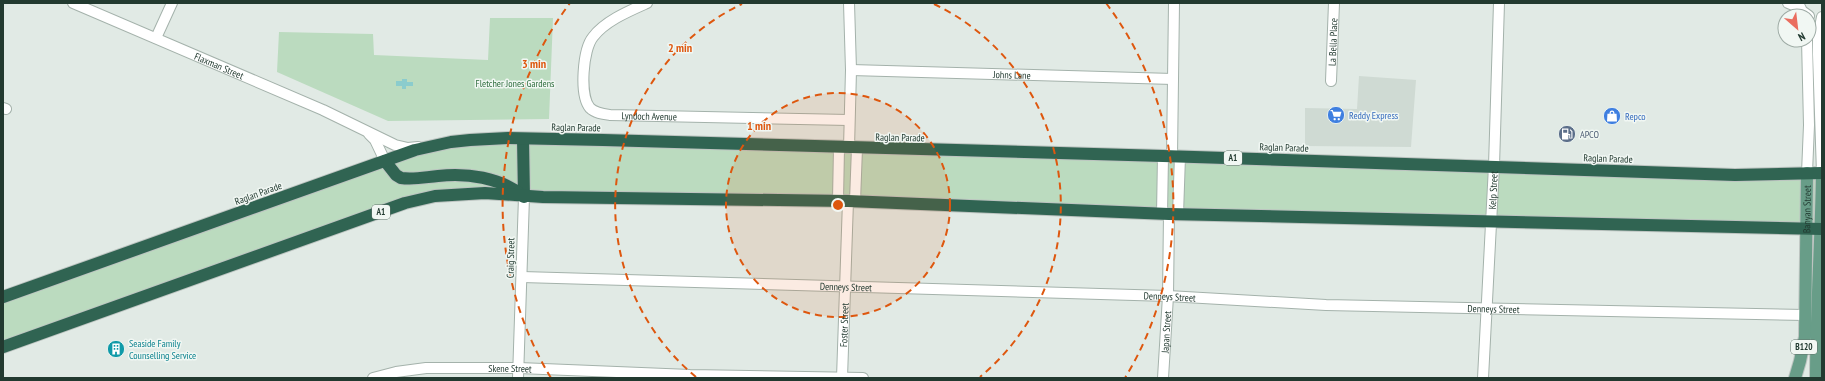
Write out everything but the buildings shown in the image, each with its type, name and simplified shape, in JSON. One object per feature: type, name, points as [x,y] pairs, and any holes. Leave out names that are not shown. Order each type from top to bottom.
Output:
[{"type":"highway","name":"Craig Street","points":[[523,139],[524,197]]},
{"type":"highway","name":"Raglan Parade","points":[[3,297],[385,161],[428,147],[470,140],[603,140],[1172,156],[1735,175],[1822,173]]},
{"type":"highway","points":[[385,161],[393,172],[401,178],[454,175],[473,177],[494,181],[512,187],[524,197]]},
{"type":"highway","name":"A1","points":[[3,347],[405,203],[452,194],[485,193],[524,197],[847,201],[1170,214],[1807,229],[1821,228]]},
{"type":"main road","name":"Banyan Street","points":[[1807,173],[1807,229],[1811,316],[1816,378]]},
{"type":"main road","name":"Banyan Street","points":[[1798,376],[1811,316],[1821,228],[1822,173]]},
{"type":"street","name":"Flaxman Street","points":[[73,3],[365,130],[380,142],[408,148],[428,147]]},
{"type":"street","points":[[156,38],[172,3]]},
{"type":"street","name":"Lyndoch Avenue","points":[[647,3],[603,27],[592,37],[586,49],[584,90],[586,101],[590,108],[600,113],[610,115],[849,120]]},
{"type":"street","points":[[847,201],[851,70],[849,3]]},
{"type":"street","name":"Japan Street","points":[[1163,378],[1168,296],[1174,3]]},
{"type":"street","name":"La Bella Place","points":[[1331,81],[1334,3]]},
{"type":"street","name":"Kelp Street","points":[[1483,378],[1492,222],[1499,3]]},
{"type":"street","points":[[1788,3],[1797,8]]},
{"type":"street","name":"Banyan Street","points":[[1822,16],[1818,48],[1822,173]]},
{"type":"street","name":"Banyan Street","points":[[1807,173],[1809,125],[1808,48]]},
{"type":"street","name":"Johns Lane","points":[[851,70],[1173,79]]},
{"type":"street","name":"Flaxman Street","points":[[380,142],[385,161]]},
{"type":"street","points":[[847,201],[848,148]]},
{"type":"street","name":"Japan Street","points":[[1170,214],[1172,156]]},
{"type":"street","name":"Craig Street","points":[[519,373],[524,197]]},
{"type":"street","name":"Foster Street","points":[[842,378],[847,201]]},
{"type":"street","name":"Denneys Street","points":[[522,277],[1168,296],[1326,305],[1811,316]]},
{"type":"street","name":"Skene Street","points":[[373,378],[396,372],[426,368],[519,373],[863,378]]},
{"type":"shaded area","points":[[1359,76],[1416,80],[1411,147],[1305,146],[1305,108],[1357,109]]},
{"type":"green space","name":"Fletcher Jones Gardens","points":[[490,18],[553,18],[549,119],[388,121],[277,72],[279,32],[373,34],[374,55],[488,60]]},
{"type":"green space","points":[[451,142],[1822,173],[1822,229],[435,196],[3,347],[3,297]]},
{"type":"water","points":[[402,79],[407,79],[407,82],[413,82],[413,86],[406,86],[406,89],[402,89],[402,86],[396,86],[396,81],[402,81]]},
{"type":"place","name":"Reddy Express","points":[[1336,115]]},
{"type":"place","name":"Repco","points":[[1612,116]]},
{"type":"place","name":"APCO","points":[[1567,134]]},
{"type":"place","name":"Seaside Family Counselling Service","points":[[116,349]]}]
